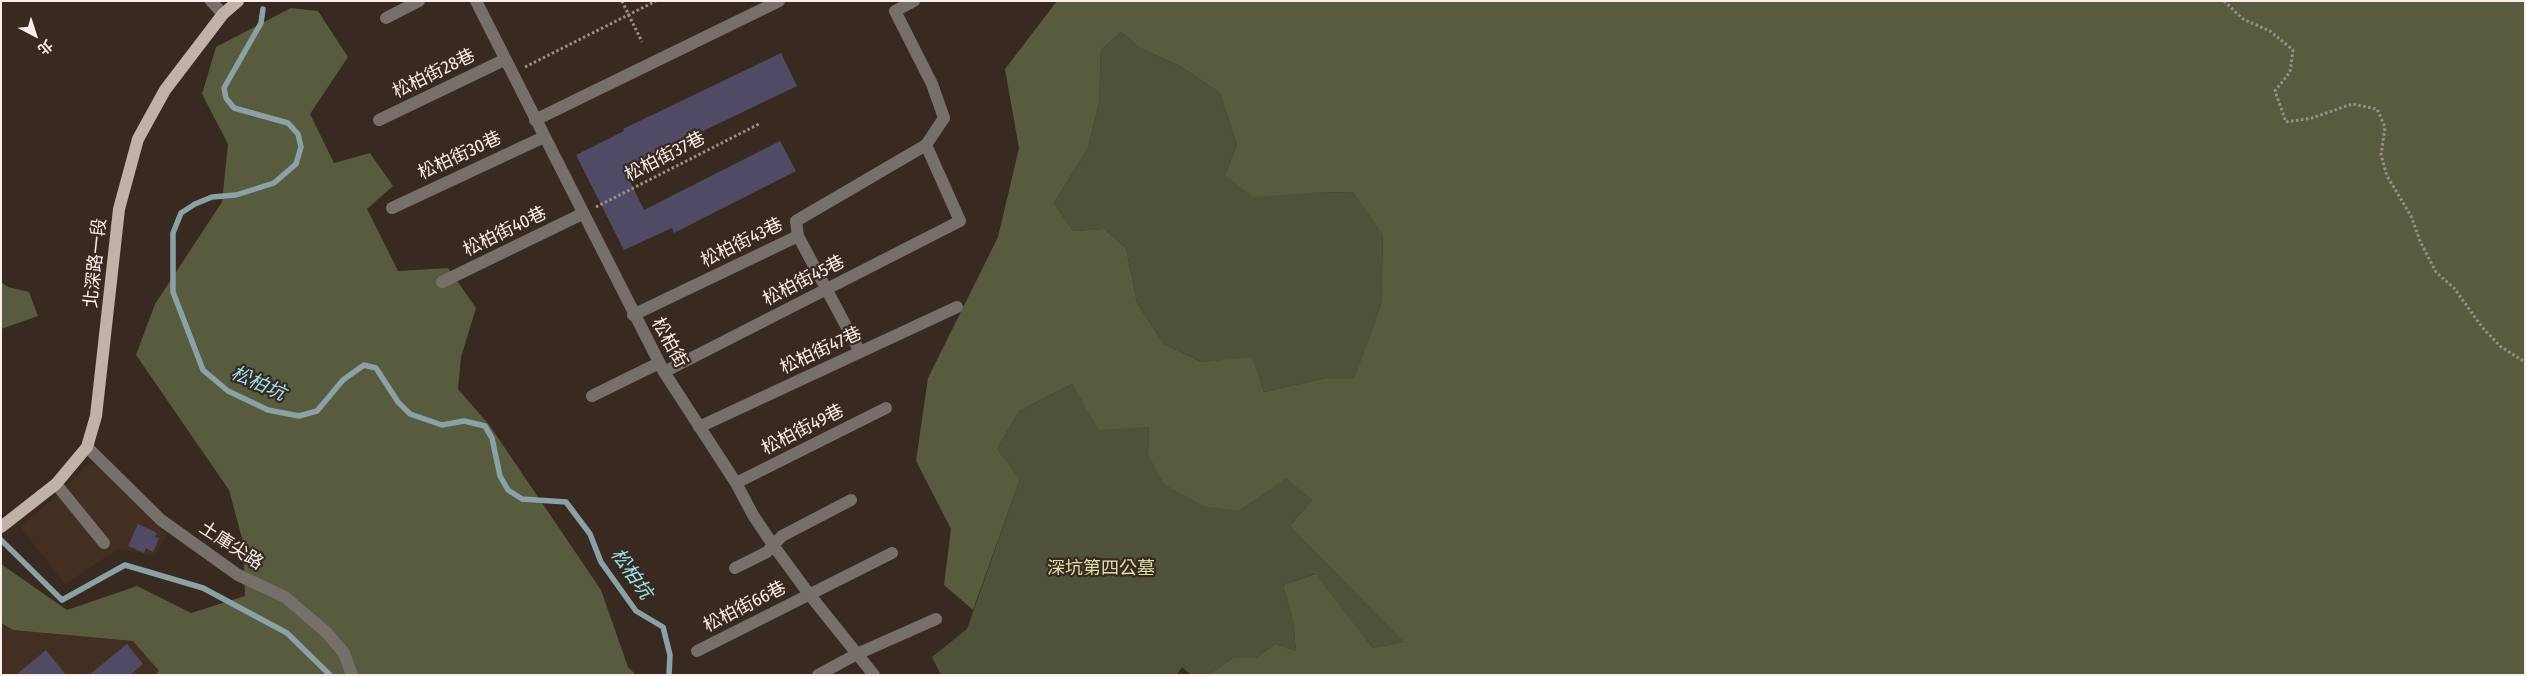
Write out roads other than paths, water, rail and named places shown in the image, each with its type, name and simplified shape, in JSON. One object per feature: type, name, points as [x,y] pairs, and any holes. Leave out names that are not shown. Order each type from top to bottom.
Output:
[{"type":"main road","name":"北深路一段","points":[[2,526],[56,484],[86,447],[96,416],[119,209],[138,139],[165,90],[223,14],[238,1]]},
{"type":"street","points":[[211,1],[223,14]]},
{"type":"street","points":[[386,18],[419,1]]},
{"type":"street","name":"松柏街","points":[[476,1],[582,214],[662,368],[736,483],[753,515],[773,545],[809,594],[874,675]]},
{"type":"street","points":[[535,120],[779,1]]},
{"type":"street","points":[[914,1],[894,11],[932,84],[944,118],[926,145]]},
{"type":"street","name":"松柏街28巷","points":[[379,120],[504,60]]},
{"type":"street","name":"松柏街30巷","points":[[392,208],[544,137]]},
{"type":"street","name":"松柏街45巷","points":[[592,396],[662,368],[827,290],[960,221],[926,145]]},
{"type":"street","name":"松柏街43巷","points":[[634,315],[798,236],[796,221],[926,145]]},
{"type":"street","name":"松柏街40巷","points":[[442,282],[582,214]]},
{"type":"street","points":[[798,236],[860,352]]},
{"type":"street","name":"松柏街47巷","points":[[699,427],[957,307]]},
{"type":"street","name":"松柏街49巷","points":[[736,483],[886,408]]},
{"type":"street","name":"土庫尖路","points":[[86,447],[161,520],[238,575],[285,597],[326,632],[344,653],[352,675]]},
{"type":"street","points":[[56,484],[104,543]]},
{"type":"street","points":[[735,568],[767,552],[782,536],[851,500]]},
{"type":"street","name":"松柏街66巷","points":[[697,651],[892,553]]},
{"type":"street","points":[[818,675],[857,654],[936,620]]},
{"type":"waterway","name":"松柏坑","points":[[263,9],[261,23],[224,88],[226,98],[234,108],[288,123],[298,134],[301,147],[296,164],[274,183],[236,195],[212,197],[195,204],[181,213],[173,233],[173,292],[203,370],[228,391],[268,410],[299,416],[317,411],[343,380],[364,365],[376,368],[398,402],[410,414],[442,425],[464,421],[485,426],[492,438],[500,476],[508,490],[522,499],[566,502],[590,534],[601,562],[636,611],[663,627],[670,655],[669,675]]},
{"type":"waterway","points":[[1,540],[62,600],[125,565],[203,588],[287,633],[330,675]]},
{"type":"park label","name":"深坑第四公墓","points":[[1101,569]]}]
